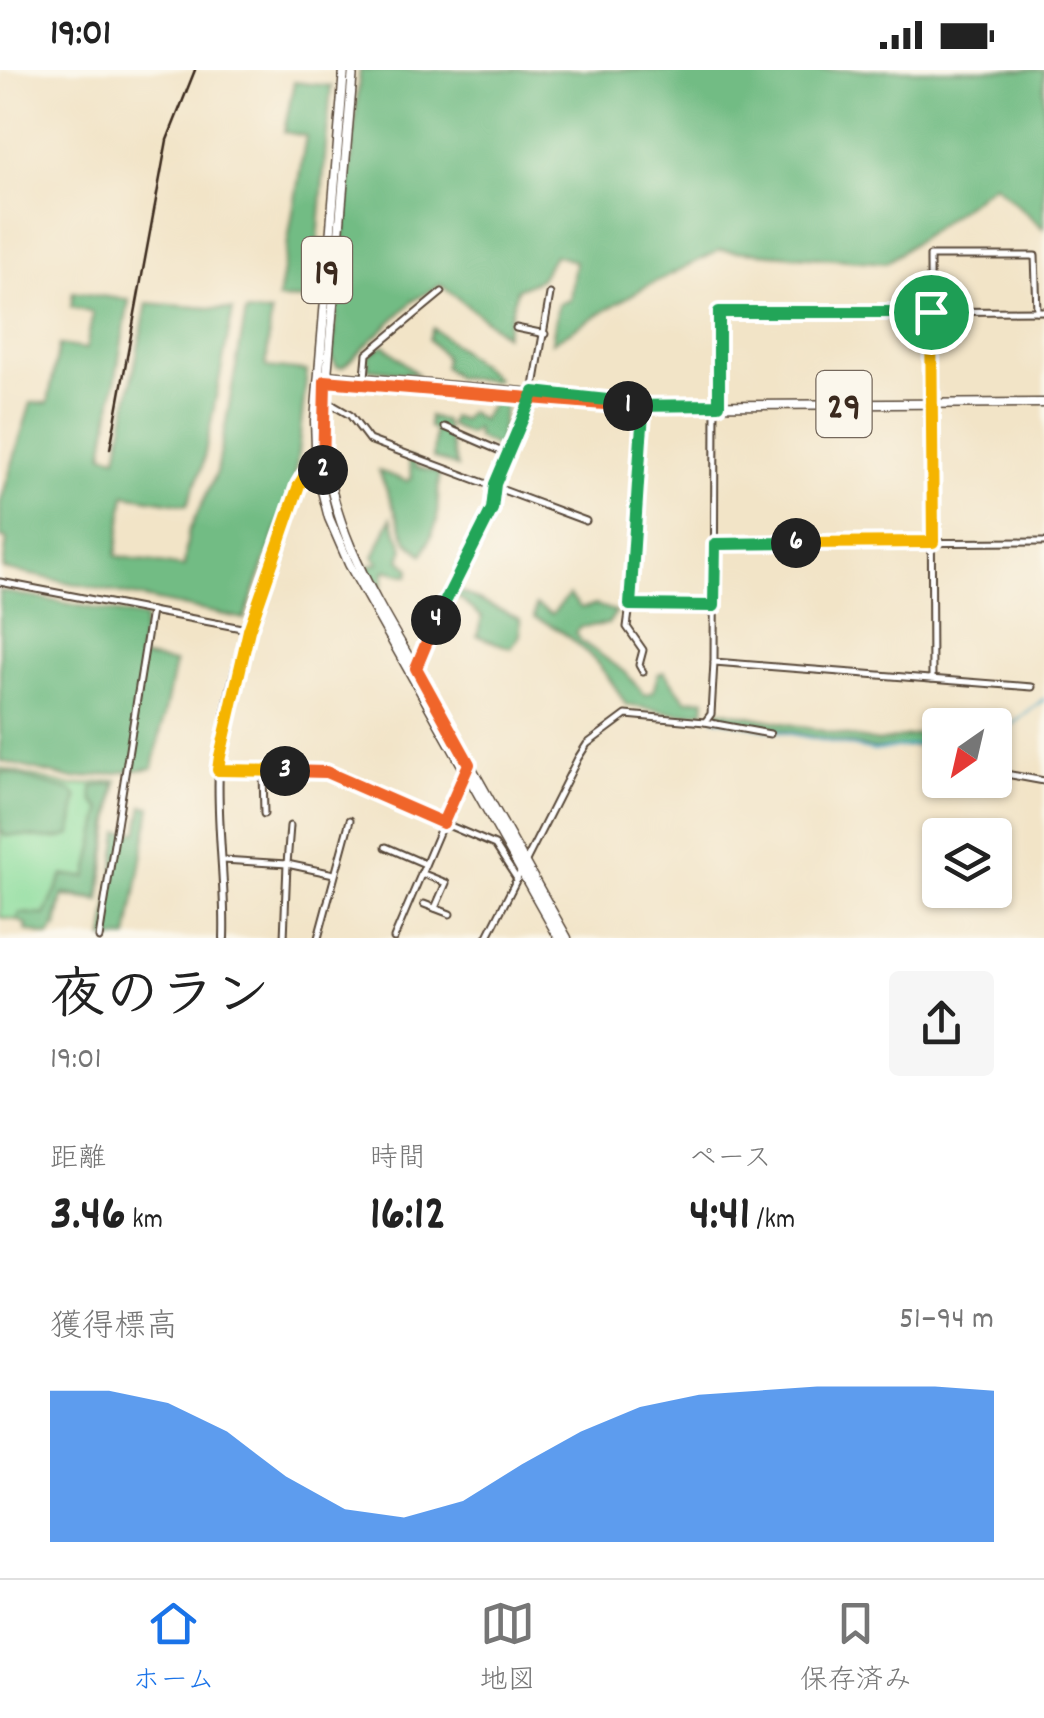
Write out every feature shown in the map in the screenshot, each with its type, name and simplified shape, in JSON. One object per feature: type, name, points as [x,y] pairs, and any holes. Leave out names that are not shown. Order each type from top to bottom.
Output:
[{"type":"main road","name":"19","points":[[321,470],[322,378],[344,70]]},
{"type":"main road","name":"19","points":[[321,470],[322,378],[352,70]]},
{"type":"main road","name":"29","points":[[322,378],[365,378],[533,395]]},
{"type":"main road","name":"29","points":[[322,378],[644,404],[1044,403]]},
{"type":"main road","points":[[321,470],[342,550],[468,768],[518,868],[559,938]]},
{"type":"main road","points":[[518,868],[567,938]]},
{"type":"street","points":[[706,722],[711,714],[714,662],[719,312],[931,312],[1040,312],[1036,256],[930,256],[931,312],[932,404],[933,542],[932,679]]},
{"type":"street","points":[[365,378],[367,354],[442,292]]},
{"type":"street","points":[[414,672],[451,586],[492,509],[495,484],[533,395],[550,294]]},
{"type":"street","points":[[516,328],[545,334]]},
{"type":"street","points":[[324,400],[350,415],[369,440],[495,484],[586,522]]},
{"type":"street","points":[[643,672],[639,665],[643,650],[627,626],[644,404]]},
{"type":"street","points":[[445,428],[508,454]]},
{"type":"street","points":[[224,938],[218,770],[249,630],[301,480],[321,470]]},
{"type":"street","points":[[715,544],[1044,542]]},
{"type":"street","points":[[0,582],[249,630]]},
{"type":"street","points":[[630,605],[714,606]]},
{"type":"street","points":[[99,938],[151,611]]},
{"type":"street","points":[[714,662],[1032,687]]},
{"type":"street","points":[[487,938],[518,868],[578,758],[610,726],[626,715],[706,722],[770,734]]},
{"type":"street","points":[[394,938],[468,768]]},
{"type":"street","points":[[218,770],[326,772],[495,846],[518,868]]},
{"type":"street","points":[[263,771],[264,814]]},
{"type":"street","points":[[1012,775],[1044,782]]},
{"type":"street","points":[[318,938],[350,820]]},
{"type":"street","points":[[284,938],[290,826]]},
{"type":"street","points":[[386,848],[425,864]]},
{"type":"street","points":[[223,860],[288,864],[335,874]]},
{"type":"street","points":[[422,873],[446,883],[435,908]]},
{"type":"street","points":[[424,904],[450,914]]},
{"type":"green space","points":[[360,70],[1044,70],[1044,229],[994,184],[886,263],[720,250],[643,288],[552,342],[558,304],[570,300],[575,261],[554,255],[540,279],[517,289],[505,335],[441,285],[414,300],[343,367],[337,367],[332,359]]},
{"type":"green space","points":[[294,82],[331,86],[313,300],[278,299],[306,136],[284,132]]},
{"type":"green space","points":[[73,292],[129,300],[103,454],[117,457],[147,303],[233,310],[202,468],[187,505],[125,495],[116,556],[184,567],[188,533],[217,472],[246,312],[271,314],[266,367],[307,371],[295,480],[244,619],[3,569],[7,539],[0,537],[0,504],[31,403],[48,403],[59,345],[86,349],[93,313],[71,307]]},
{"type":"green space","points":[[433,328],[496,381],[456,377],[444,367],[445,357],[429,339]]},
{"type":"green space","points":[[384,345],[417,374],[368,369],[368,355]]},
{"type":"green space","points":[[493,402],[505,404],[499,448],[477,438],[476,429],[468,434],[449,425],[452,417],[462,420],[469,412],[481,420]]},
{"type":"green space","points":[[429,416],[444,421],[457,467],[433,458],[435,431],[429,427]]},
{"type":"green space","points":[[408,457],[414,459],[416,467],[439,473],[437,522],[423,555],[407,541],[379,471],[407,481],[412,478]]},
{"type":"green space","points":[[391,518],[404,548],[400,559],[410,569],[408,576],[385,570],[381,590],[366,572],[370,565],[379,563],[374,557]]},
{"type":"green space","points":[[454,589],[520,619],[520,635],[511,648],[477,636],[482,617],[452,592]]},
{"type":"green space","points":[[0,591],[145,618],[139,657],[175,663],[153,768],[73,779],[0,761]]},
{"type":"green space","points":[[569,595],[581,608],[596,605],[616,612],[608,624],[580,627],[576,632],[581,641],[625,672],[645,695],[653,692],[658,674],[664,672],[686,700],[705,699],[704,711],[682,714],[626,705],[588,653],[534,617],[536,605],[552,614]]},
{"type":"green space","points":[[714,709],[878,742],[920,734],[922,745],[874,749],[716,717]]},
{"type":"green space","points":[[0,768],[71,786],[117,780],[100,901],[63,896],[57,928],[0,917]]},
{"type":"green space","points":[[0,773],[72,791],[77,797],[71,835],[54,839],[5,836],[0,829]]},
{"type":"green space","points":[[115,783],[99,899],[63,894],[52,933],[48,936],[26,930],[27,925],[17,920],[20,913],[45,915],[63,875],[87,877],[102,810],[93,801],[92,787]]},
{"type":"green space","points":[[143,806],[151,807],[128,938],[104,938],[119,832],[138,832]]},
{"type":"waterway","points":[[1012,724],[1044,699]]},
{"type":"waterway","points":[[713,718],[874,751],[922,744]]},
{"type":"railway","points":[[110,449],[167,140],[195,70]]},
{"type":"route","points":[[931,312],[719,312],[719,405],[644,404],[626,406],[532,398],[436,389],[325,381],[326,469],[310,472],[299,485],[238,668],[218,770],[326,772],[443,823],[469,764],[416,668],[451,586],[492,509],[495,484],[532,398],[534,392],[627,398],[644,404],[630,605],[714,606],[715,544],[933,542],[931,312]]}]
